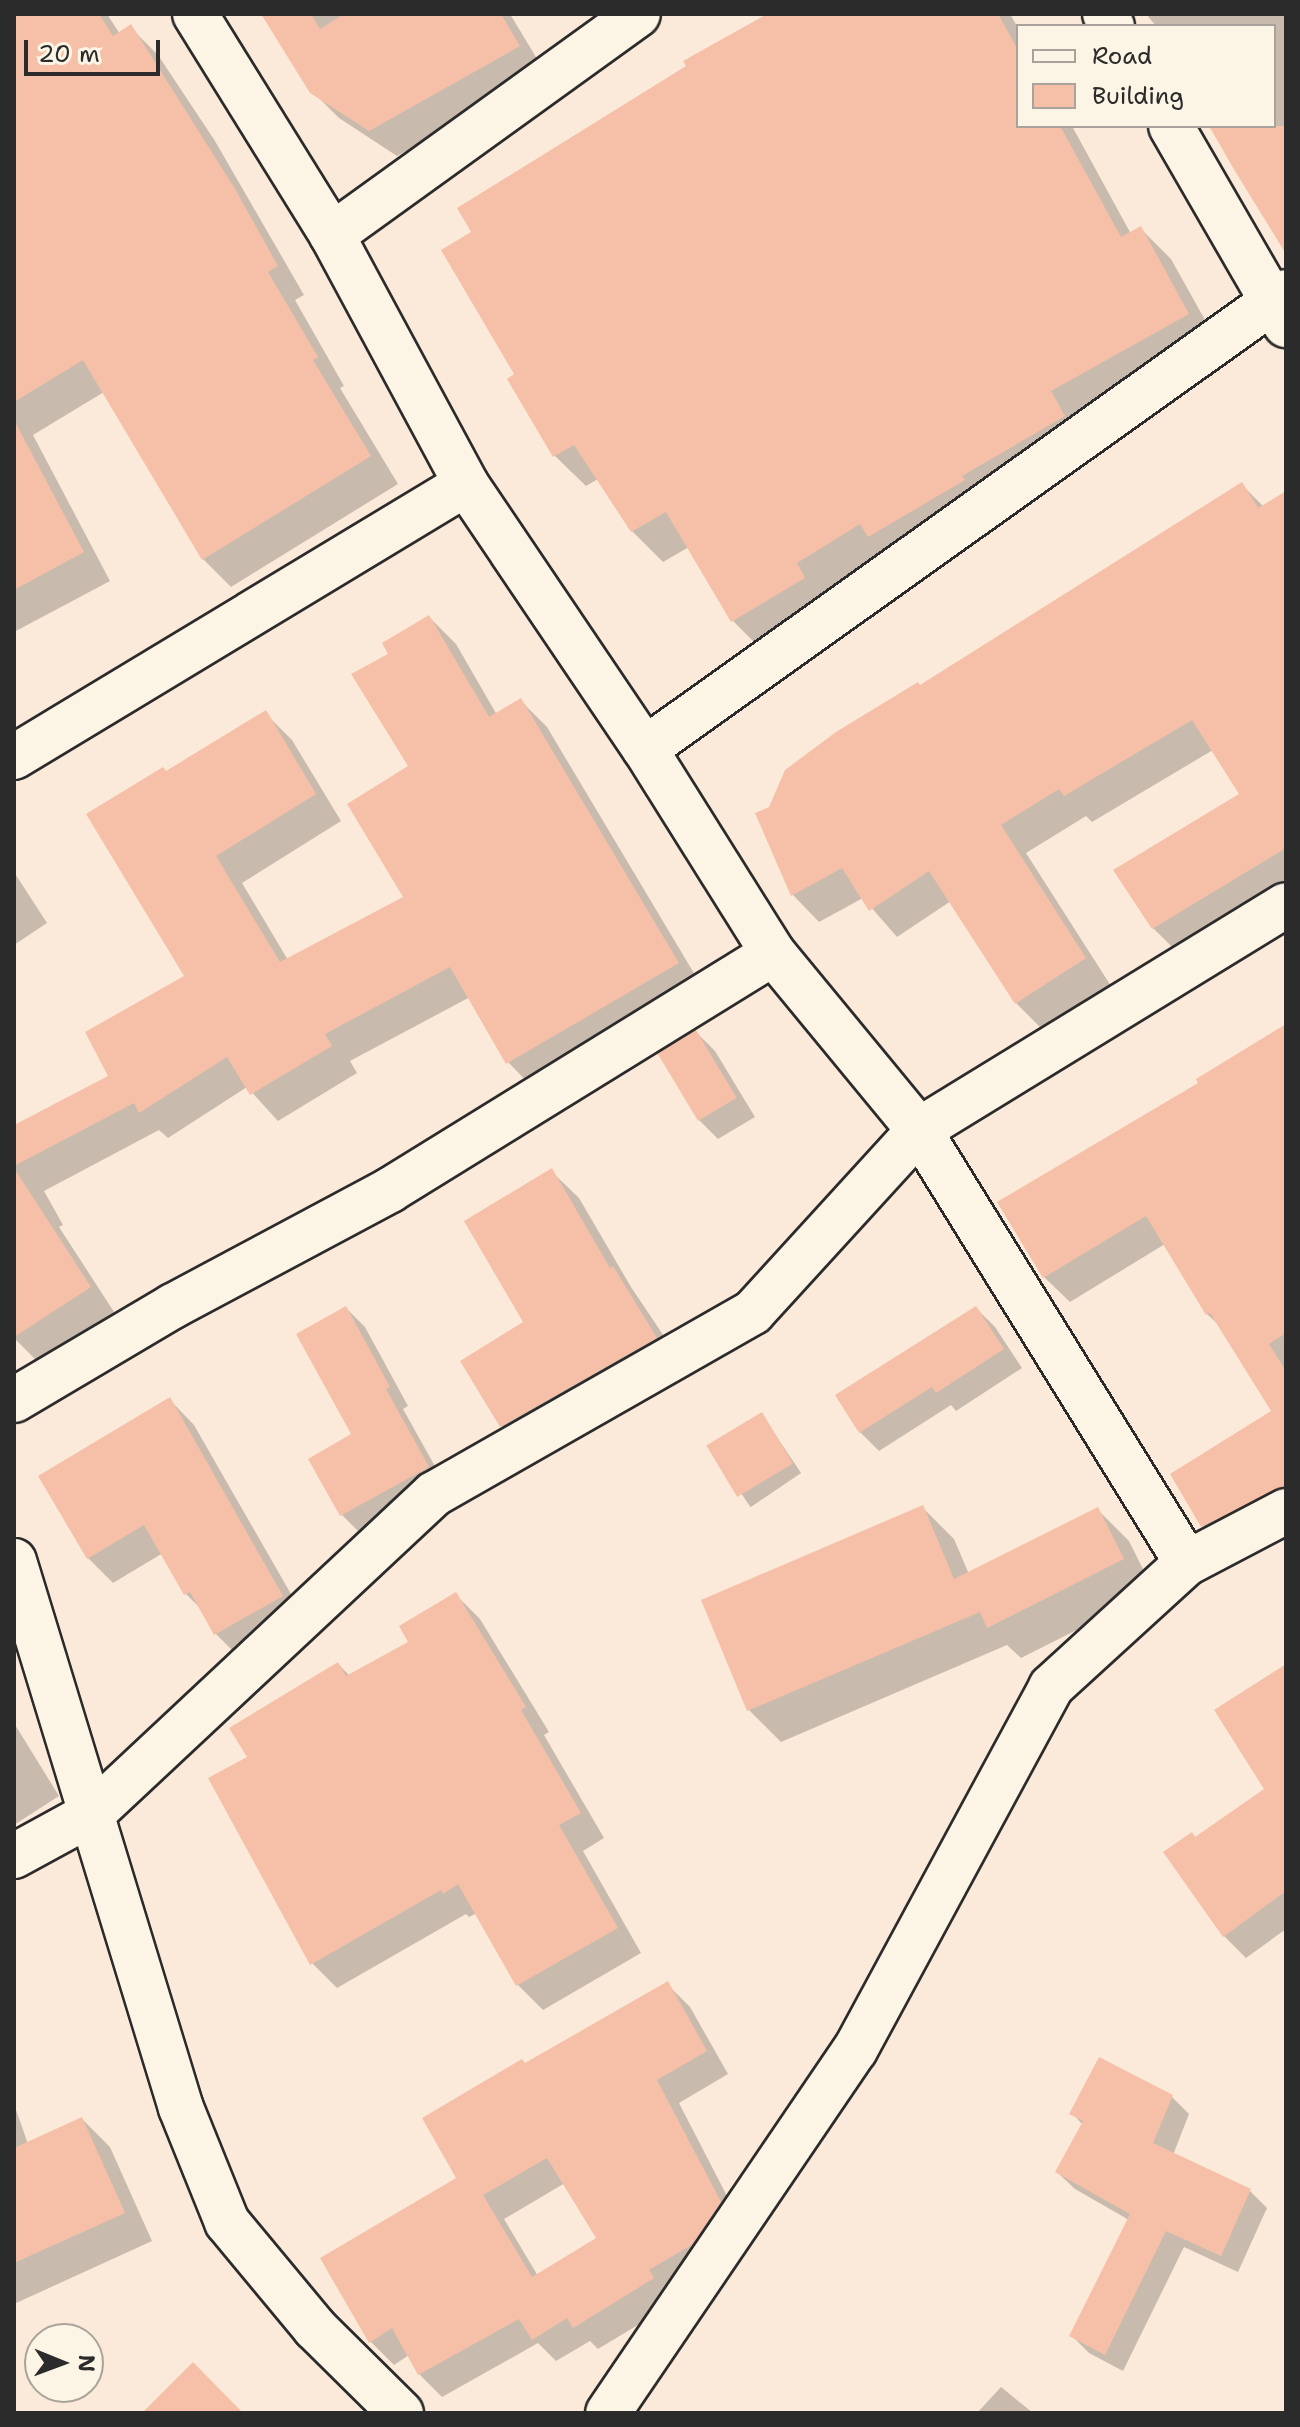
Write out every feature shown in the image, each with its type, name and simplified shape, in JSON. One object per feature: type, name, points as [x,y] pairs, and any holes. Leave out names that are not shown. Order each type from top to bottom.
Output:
[{"type":"street","points":[[195,14],[332,235],[466,484],[645,749],[773,953],[919,1130],[1187,1563]]},
{"type":"street","points":[[332,235],[638,14]]},
{"type":"street","points":[[645,749],[1282,305],[1172,128]]},
{"type":"street","points":[[14,757],[466,484]]},
{"type":"street","points":[[14,1856],[93,1813],[434,1494],[753,1312],[919,1130],[1286,905]]},
{"type":"street","points":[[14,1400],[173,1306],[390,1190],[773,953]]},
{"type":"street","points":[[608,2413],[855,2050],[1051,1687],[1187,1563],[1286,1511]]},
{"type":"street","points":[[14,1561],[181,2108],[227,2222],[315,2328],[401,2413]]},
{"type":"building","points":[[14,14],[99,14],[113,36],[131,24],[235,189],[278,266],[268,272],[318,357],[313,360],[371,456],[202,560],[83,360],[14,402]]},
{"type":"building","points":[[261,14],[311,14],[320,29],[344,14],[501,14],[520,46],[369,131],[310,93]]},
{"type":"building","points":[[767,14],[998,14],[1016,46],[1016,128],[1061,128],[1121,237],[1141,226],[1189,314],[1051,391],[1065,416],[962,476],[965,480],[868,537],[860,524],[797,563],[805,578],[731,622],[666,512],[631,532],[574,445],[553,457],[507,379],[514,374],[441,250],[471,232],[457,208],[686,66],[683,61]]},
{"type":"building","points":[[1286,126],[1286,254],[1210,128]]},
{"type":"building","points":[[14,420],[84,552],[14,590]]},
{"type":"building","points":[[1242,482],[1258,508],[1286,491],[1286,848],[1152,929],[1113,870],[1239,794],[1192,720],[1064,796],[1059,789],[1001,825],[1086,958],[1015,1004],[929,871],[869,911],[842,868],[791,896],[755,813],[769,807],[785,770],[836,732],[918,682],[920,685]]},
{"type":"building","points":[[429,615],[489,717],[521,698],[679,963],[506,1064],[450,967],[325,1034],[332,1046],[250,1095],[227,1057],[139,1113],[134,1103],[14,1166],[14,1125],[108,1076],[85,1032],[184,976],[86,814],[163,767],[166,771],[266,710],[316,794],[216,856],[280,962],[403,897],[347,804],[408,766],[351,674],[388,654],[382,643]]},
{"type":"building","points":[[1286,1024],[1286,1333],[1269,1344],[1286,1371],[1286,1486],[1201,1527],[1170,1474],[1271,1411],[1210,1313],[1206,1315],[1146,1216],[1043,1278],[997,1202],[1198,1083],[1196,1079]]},
{"type":"building","points":[[696,1030],[737,1098],[698,1121],[657,1053]]},
{"type":"building","points":[[14,1168],[91,1287],[14,1337]]},
{"type":"building","points":[[552,1168],[610,1268],[613,1266],[657,1338],[500,1427],[460,1361],[523,1322],[464,1221]]},
{"type":"building","points":[[346,1306],[390,1387],[386,1389],[429,1467],[340,1516],[308,1459],[351,1434],[296,1334]]},
{"type":"building","points":[[976,1306],[1004,1349],[936,1393],[932,1387],[859,1433],[835,1395]]},
{"type":"building","points":[[170,1397],[283,1596],[214,1635],[190,1592],[184,1595],[144,1525],[87,1559],[38,1476]]},
{"type":"building","points":[[762,1412],[793,1463],[737,1497],[706,1445]]},
{"type":"building","points":[[923,1505],[954,1579],[1098,1507],[1124,1559],[987,1628],[980,1612],[747,1711],[701,1600]]},
{"type":"building","points":[[456,1592],[526,1707],[521,1710],[581,1813],[559,1825],[618,1928],[516,1986],[458,1884],[443,1894],[441,1890],[310,1965],[208,1778],[247,1757],[229,1728],[338,1662],[346,1676],[408,1642],[399,1626]]},
{"type":"building","points":[[1286,1664],[1286,1891],[1223,1937],[1163,1852],[1192,1832],[1195,1837],[1264,1789],[1214,1710]]},
{"type":"building","points":[[668,1981],[707,2051],[657,2080],[721,2202],[693,2244],[649,2270],[654,2278],[573,2328],[567,2318],[532,2340],[519,2319],[418,2375],[392,2328],[369,2343],[320,2258],[456,2178],[422,2118],[522,2059],[525,2063]],"holes":[[[547,2158],[596,2238],[532,2277],[483,2195]]]},
{"type":"building","points":[[1099,2057],[1173,2095],[1153,2143],[1251,2189],[1221,2256],[1166,2231],[1105,2355],[1069,2336],[1130,2214],[1055,2172],[1083,2121],[1069,2114]]},
{"type":"building","points":[[82,2117],[125,2213],[14,2263],[14,2148]]},
{"type":"building","points":[[193,2362],[243,2413],[142,2413]]}]
